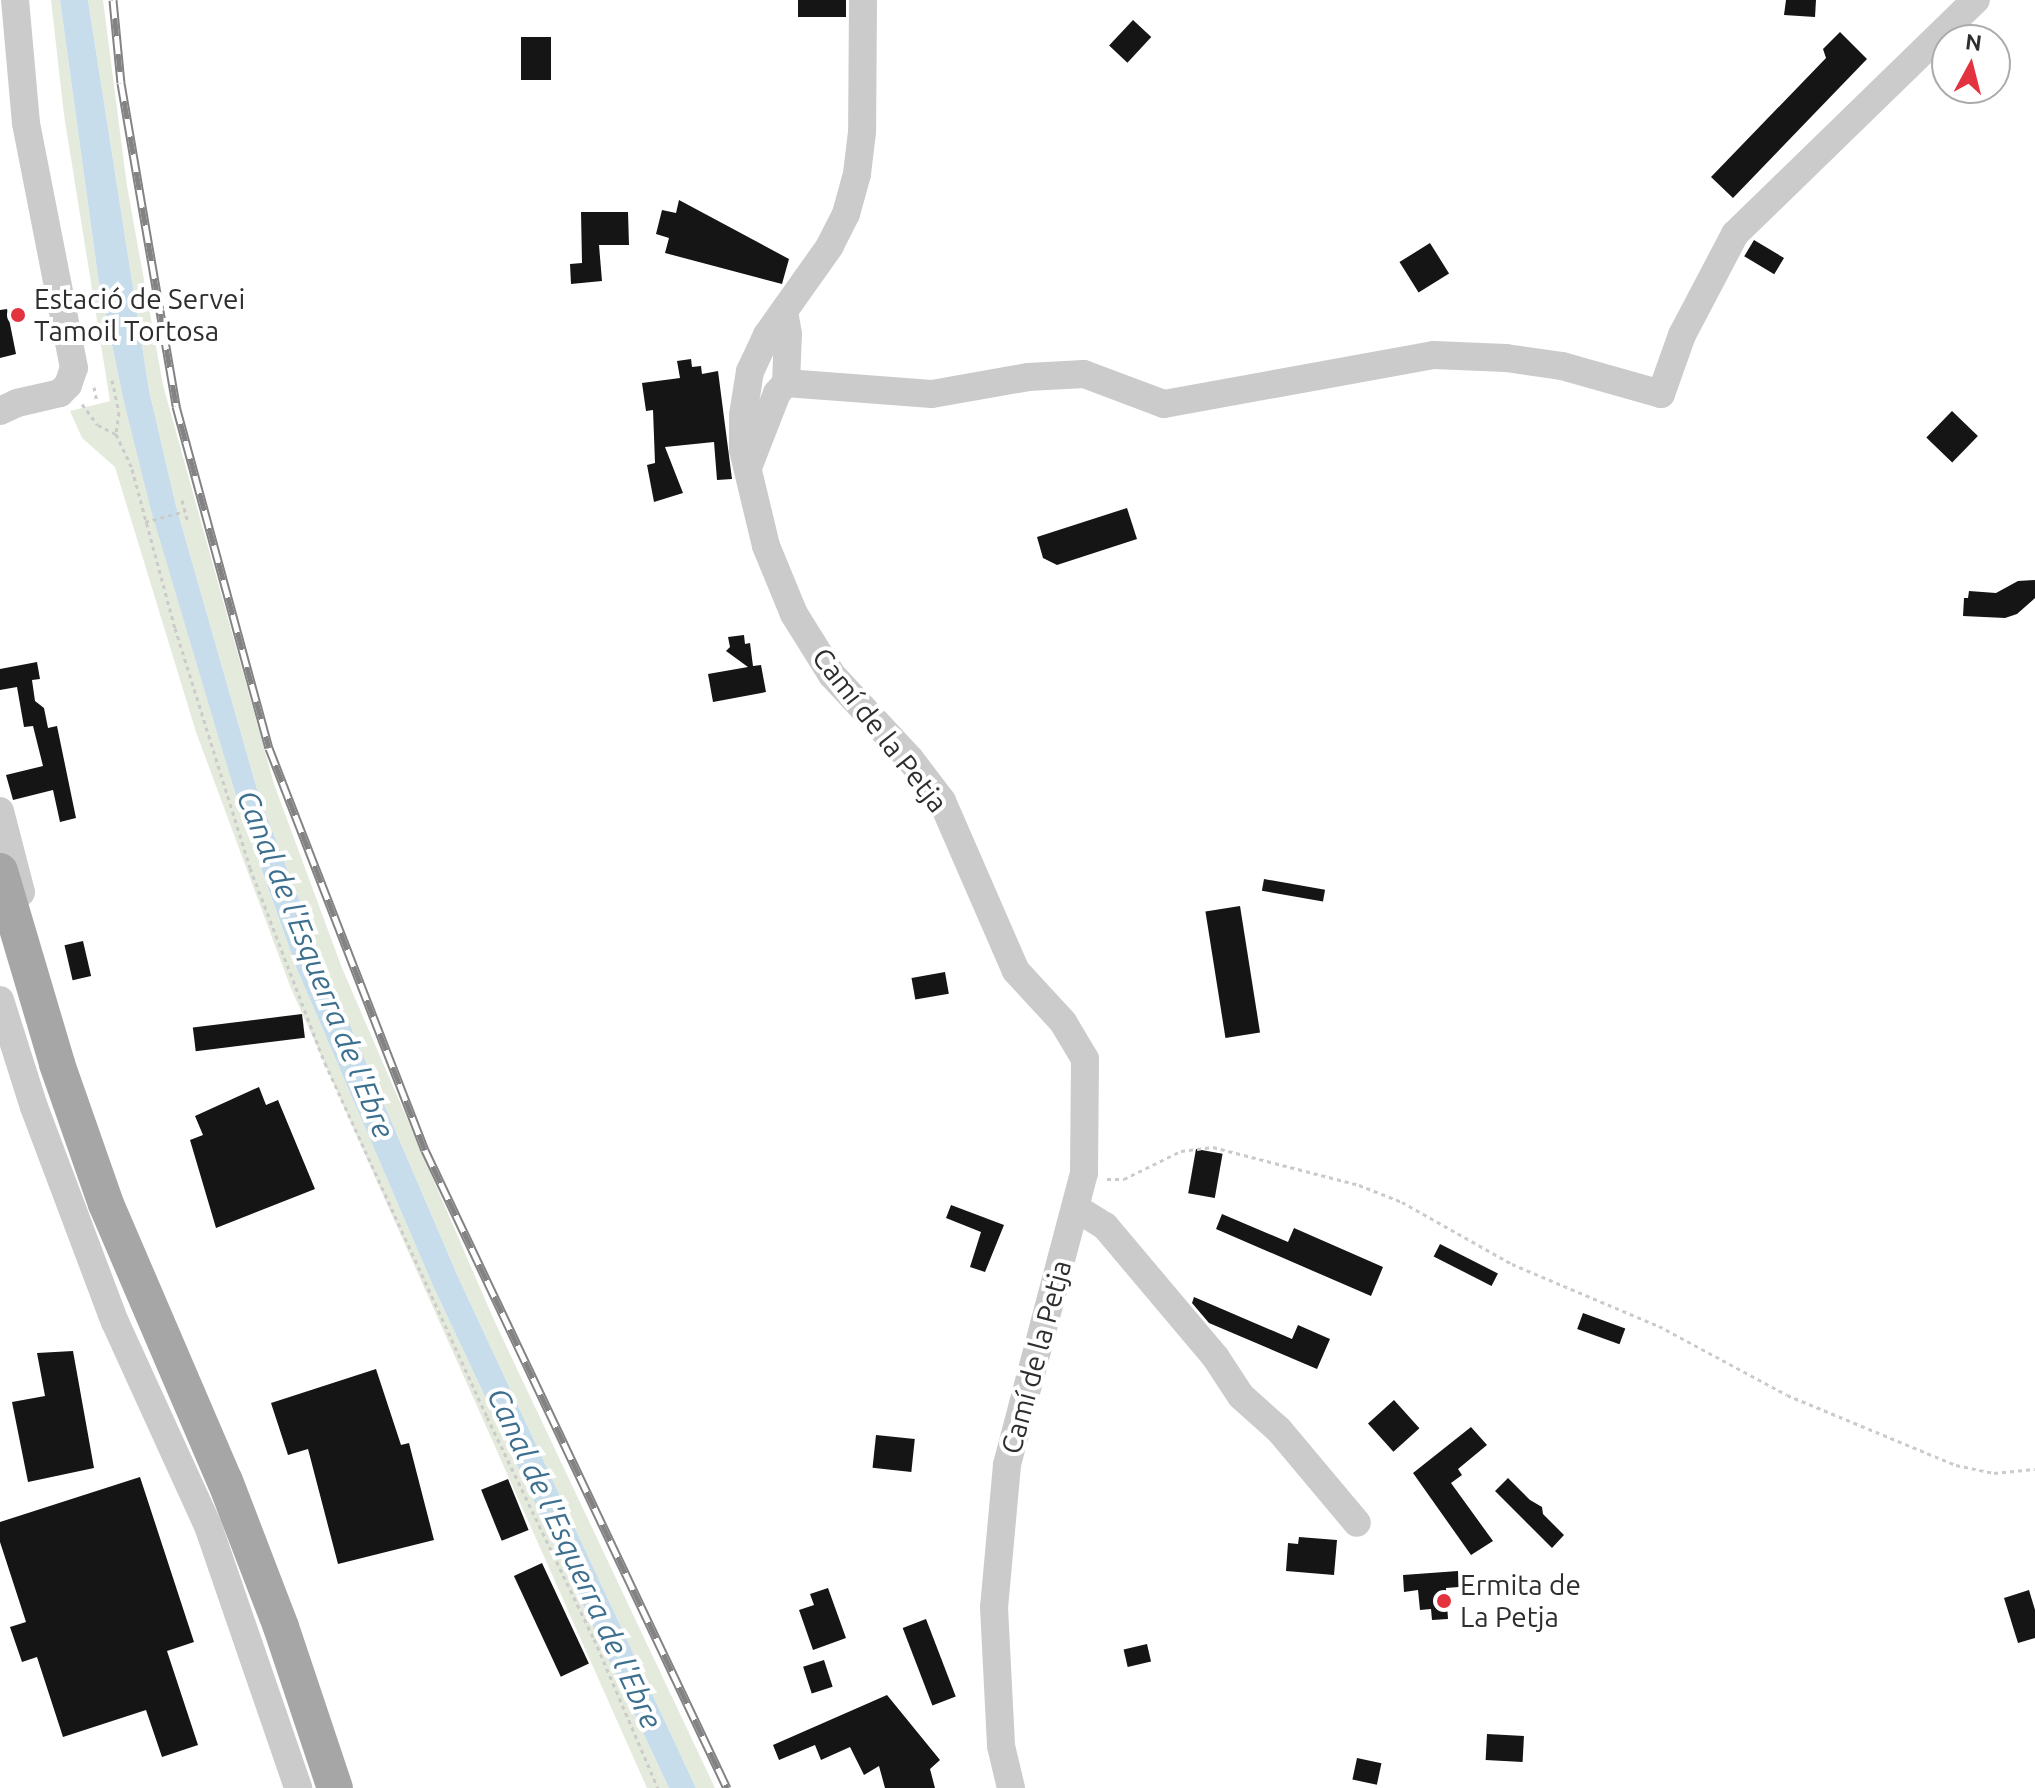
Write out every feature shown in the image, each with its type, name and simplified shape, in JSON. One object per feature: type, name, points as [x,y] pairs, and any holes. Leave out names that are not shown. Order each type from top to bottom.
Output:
[{"type":"main road","points":[[0,871],[57,1064],[106,1204],[225,1481],[286,1640],[327,1784]]},
{"type":"main road","points":[[0,946],[44,1093],[95,1234],[327,1784]]},
{"type":"street","points":[[6,405],[60,393],[68,385],[74,368],[26,123],[15,0]]},
{"type":"street","name":"Camí de la Petja","points":[[863,0],[862,132],[857,174],[846,214],[830,246],[767,335],[750,371],[743,415],[747,471],[766,546],[794,614],[832,675],[910,759],[942,801],[1016,971],[1063,1022],[1085,1059],[1084,1173],[1007,1465],[994,1607],[1001,1746],[1011,1788]]},
{"type":"street","points":[[786,383],[932,394],[1028,377],[1084,374],[1164,404],[1434,355],[1506,358],[1562,366],[1661,394],[1682,335],[1735,234],[1976,0]]},
{"type":"street","points":[[747,471],[777,393],[786,383],[788,334],[784,311]]},
{"type":"street","points":[[0,811],[81,1096],[134,1239],[227,1448],[284,1592],[327,1784]]},
{"type":"street","points":[[0,1000],[34,1107],[83,1240],[115,1322],[208,1526],[264,1685],[327,1784]]},
{"type":"street","points":[[1076,1208],[1105,1226],[1216,1358],[1241,1396],[1279,1430],[1357,1523]]},
{"type":"path","points":[[112,380],[119,412],[116,434],[132,469],[145,522],[250,868],[325,1063],[487,1417],[594,1639],[658,1788]]},
{"type":"path","points":[[68,385],[98,425],[116,434]]},
{"type":"path","points":[[182,500],[188,522]]},
{"type":"path","points":[[145,522],[183,512]]},
{"type":"path","points":[[1084,1173],[1106,1179],[1124,1179],[1181,1151],[1213,1147],[1359,1185],[1402,1202],[1512,1264],[1659,1326],[1801,1401],[1956,1465],[1994,1473],[2035,1469]]},
{"type":"green space","points":[[51,0],[60,0],[98,277],[123,398],[238,804],[296,967],[434,1288],[669,1788],[647,1788],[290,986],[196,732],[115,467],[82,438],[70,411],[110,401],[64,115]]},
{"type":"green space","points":[[88,0],[103,0],[127,186],[163,385],[274,784],[342,968],[494,1320],[715,1788],[696,1788],[459,1279],[324,964],[259,796],[176,506],[149,390]]},
{"type":"water","name":"Canal de l'Esquerra de l'Ebre","points":[[60,0],[88,0],[149,390],[176,506],[259,796],[324,964],[459,1279],[696,1788],[669,1788],[434,1288],[296,967],[238,803],[151,510],[123,398],[98,277]]},
{"type":"building","points":[[798,0],[846,0],[846,17],[798,17]]},
{"type":"building","points":[[1786,0],[1816,0],[1815,17],[1784,15]]},
{"type":"building","points":[[1133,20],[1151,37],[1127,63],[1109,46]]},
{"type":"building","points":[[1840,32],[1867,59],[1733,198],[1711,177],[1826,58],[1823,49]]},
{"type":"building","points":[[521,37],[551,37],[551,80],[521,80]]},
{"type":"building","points":[[679,200],[789,259],[782,284],[665,253],[669,238],[656,234],[662,210],[676,213]]},
{"type":"building","points":[[581,212],[628,212],[629,245],[599,245],[602,281],[571,284],[570,264],[582,263]]},
{"type":"building","points":[[1754,240],[1784,258],[1774,274],[1744,256]]},
{"type":"building","points":[[1430,243],[1449,274],[1419,293],[1399,262]]},
{"type":"building","points":[[7,309],[16,354],[0,358],[0,310]]},
{"type":"building","points":[[691,359],[692,367],[701,366],[702,374],[718,371],[732,479],[717,480],[714,442],[665,447],[683,493],[654,502],[647,465],[655,463],[653,410],[646,411],[642,383],[680,378],[677,361]]},
{"type":"building","points":[[1952,411],[1978,436],[1952,463],[1926,438]]},
{"type":"building","points":[[1127,508],[1137,539],[1057,565],[1043,558],[1037,537]]},
{"type":"building","points":[[2035,580],[2035,598],[2017,614],[2005,618],[1963,616],[1964,598],[1968,598],[1969,591],[1996,593],[2018,581]]},
{"type":"building","points":[[744,635],[745,644],[750,643],[753,666],[761,665],[766,692],[713,702],[708,674],[748,667],[726,651],[730,647],[728,637]]},
{"type":"building","points":[[37,662],[40,679],[32,680],[35,701],[44,708],[48,728],[57,726],[76,818],[60,822],[53,790],[13,800],[6,775],[43,766],[33,726],[24,727],[17,687],[0,690],[0,669]]},
{"type":"building","points":[[1264,879],[1325,890],[1323,902],[1262,891]]},
{"type":"building","points":[[1240,906],[1260,1032],[1225,1038],[1205,911]]},
{"type":"building","points":[[83,941],[91,976],[73,980],[64,945]]},
{"type":"building","points":[[945,972],[949,994],[915,1000],[912,978]]},
{"type":"building","points":[[302,1014],[305,1038],[196,1051],[193,1027]]},
{"type":"building","points":[[259,1087],[266,1105],[278,1100],[315,1189],[216,1228],[190,1140],[203,1135],[195,1116]]},
{"type":"building","points":[[1196,1149],[1223,1154],[1215,1198],[1188,1193]]},
{"type":"building","points":[[951,1205],[1004,1225],[985,1272],[970,1267],[981,1232],[946,1218]]},
{"type":"building","points":[[1222,1214],[1288,1242],[1294,1228],[1383,1267],[1371,1296],[1216,1229]]},
{"type":"building","points":[[1440,1244],[1498,1274],[1492,1286],[1434,1256]]},
{"type":"building","points":[[1194,1297],[1292,1339],[1298,1325],[1330,1339],[1317,1369],[1209,1323],[1192,1303]]},
{"type":"building","points":[[1583,1313],[1625,1328],[1619,1344],[1577,1329]]},
{"type":"building","points":[[73,1351],[94,1468],[28,1482],[12,1402],[45,1396],[37,1353]]},
{"type":"building","points":[[376,1369],[401,1445],[409,1443],[434,1540],[338,1564],[308,1449],[288,1455],[271,1403]]},
{"type":"building","points":[[1394,1400],[1419,1428],[1393,1452],[1368,1423]]},
{"type":"building","points":[[1471,1427],[1487,1445],[1458,1469],[1462,1475],[1451,1483],[1493,1541],[1471,1555],[1413,1473]]},
{"type":"building","points":[[876,1435],[915,1439],[911,1472],[873,1468]]},
{"type":"building","points":[[140,1477],[194,1642],[167,1651],[198,1745],[162,1757],[146,1710],[63,1737],[37,1657],[22,1662],[10,1627],[26,1622],[0,1542],[0,1522]]},
{"type":"building","points":[[1508,1478],[1530,1500],[1542,1507],[1543,1514],[1564,1535],[1552,1548],[1495,1491]]},
{"type":"building","points":[[508,1479],[529,1530],[502,1541],[481,1490]]},
{"type":"building","points":[[1299,1537],[1337,1540],[1334,1575],[1286,1571],[1288,1543],[1298,1544]]},
{"type":"building","points":[[542,1563],[589,1664],[561,1677],[514,1576]]},
{"type":"building","points":[[1458,1571],[1459,1587],[1446,1588],[1448,1619],[1432,1620],[1431,1609],[1420,1610],[1418,1590],[1404,1592],[1403,1575]]},
{"type":"building","points":[[828,1588],[846,1638],[813,1650],[799,1610],[814,1605],[810,1594]]},
{"type":"building","points":[[2029,1590],[2035,1610],[2035,1638],[2018,1643],[2004,1598]]},
{"type":"building","points":[[926,1619],[956,1696],[932,1705],[903,1628]]},
{"type":"building","points":[[1147,1644],[1151,1662],[1128,1667],[1124,1649]]},
{"type":"building","points":[[824,1660],[833,1687],[812,1693],[803,1667]]},
{"type":"building","points":[[887,1695],[940,1760],[930,1769],[935,1788],[885,1788],[879,1766],[864,1775],[850,1747],[821,1760],[815,1745],[779,1760],[773,1745]]},
{"type":"building","points":[[1487,1734],[1524,1736],[1523,1762],[1486,1760]]},
{"type":"building","points":[[1357,1758],[1381,1763],[1377,1785],[1352,1780]]},
{"type":"railway","points":[[113,0],[121,83],[176,406],[269,748],[425,1150],[727,1788]]},
{"type":"place","name":"Estació de Servei Tamoil Tortosa","points":[[18,315]]},
{"type":"place","name":"Ermita de La Petja","points":[[1444,1601]]}]
